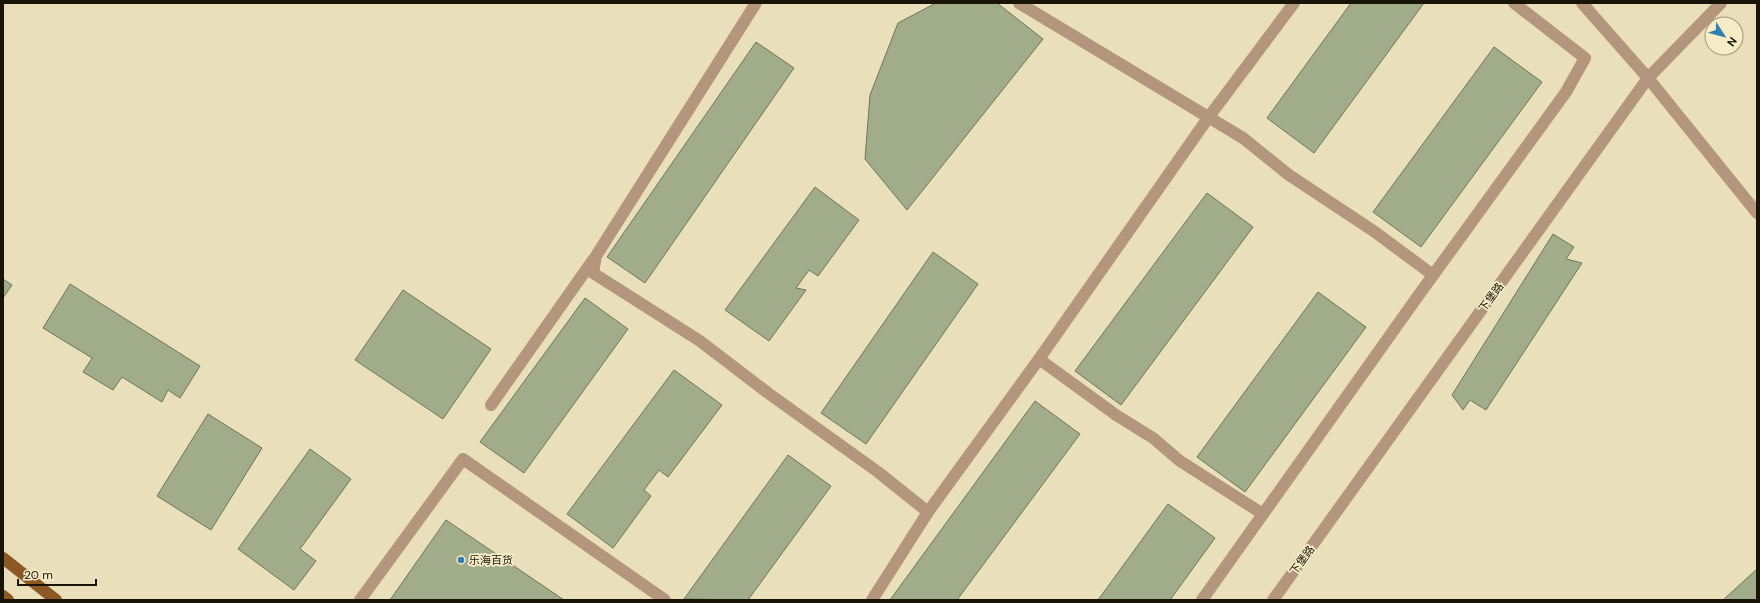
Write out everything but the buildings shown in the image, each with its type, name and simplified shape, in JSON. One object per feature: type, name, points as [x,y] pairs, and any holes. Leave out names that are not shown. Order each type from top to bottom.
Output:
[{"type":"main road","points":[[3,558],[56,600]]},
{"type":"main road","points":[[3,596],[8,600]]},
{"type":"street","points":[[491,405],[596,256],[756,3]]},
{"type":"street","points":[[1019,3],[1243,138],[1289,175],[1375,232],[1433,276]]},
{"type":"street","points":[[872,600],[928,512],[1039,359],[1208,118],[1294,3]]},
{"type":"street","points":[[1202,600],[1262,514],[1566,92],[1585,58],[1514,3]]},
{"type":"street","points":[[1582,3],[1648,78],[1757,212]]},
{"type":"street","name":"下堡路","points":[[1273,600],[1648,78],[1721,3]]},
{"type":"street","points":[[596,256],[593,273],[700,341],[768,393],[878,472],[928,512]]},
{"type":"street","points":[[1039,359],[1116,414],[1153,438],[1180,461],[1262,514]]},
{"type":"street","points":[[360,600],[463,459],[665,600]]},
{"type":"place","name":"乐海百货","points":[[461,560]]}]
